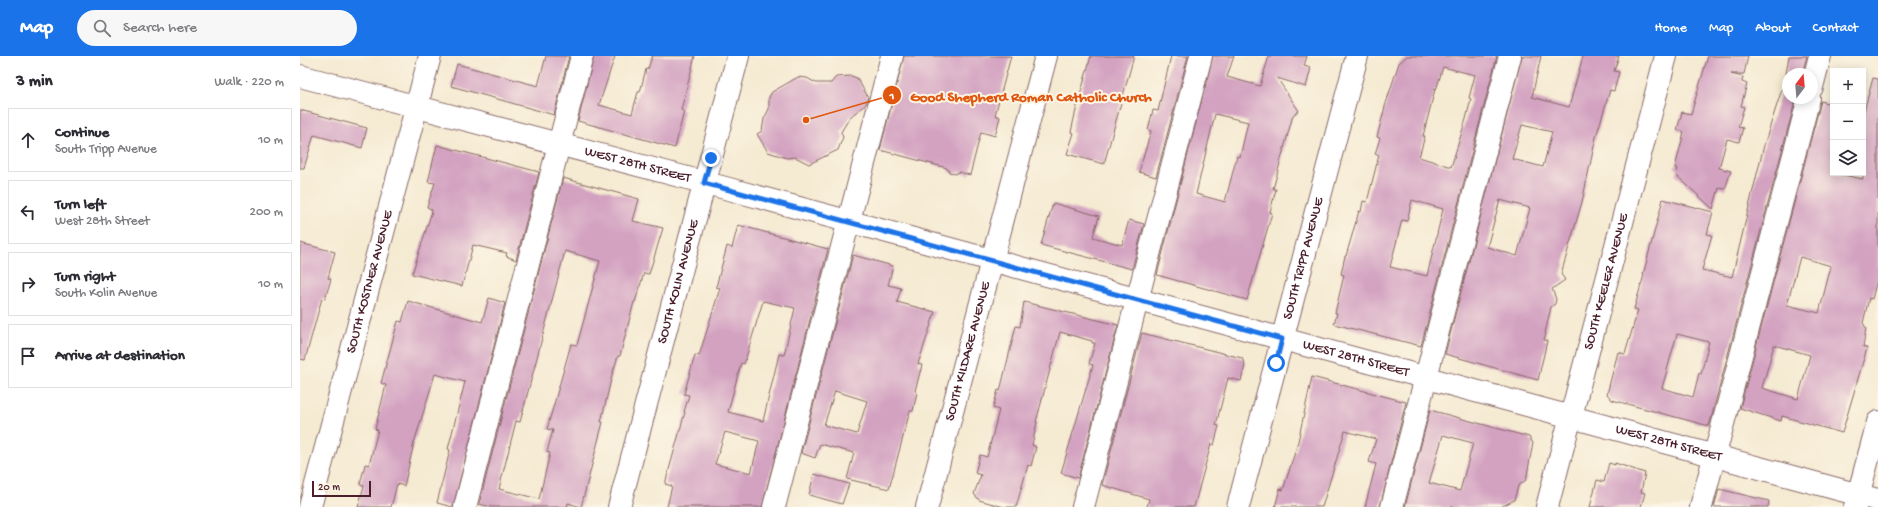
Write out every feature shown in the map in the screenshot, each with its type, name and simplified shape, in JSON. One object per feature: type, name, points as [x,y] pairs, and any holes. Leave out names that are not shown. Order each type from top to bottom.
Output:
[{"type":"street","name":"SOUTH KOSTNER AVENUE","points":[[310,507],[430,56]]},
{"type":"street","points":[[465,507],[582,56]]},
{"type":"street","name":"SOUTH KOLIN AVENUE","points":[[619,507],[738,56]]},
{"type":"street","points":[[774,507],[892,56]]},
{"type":"street","name":"SOUTH KILDARE AVENUE","points":[[927,507],[1046,56]]},
{"type":"street","points":[[1083,507],[1201,56]]},
{"type":"street","name":"SOUTH TRIPP AVENUE","points":[[1238,507],[1357,56]]},
{"type":"street","points":[[1392,507],[1510,56]]},
{"type":"street","name":"SOUTH KEELER AVENUE","points":[[1547,507],[1666,56]]},
{"type":"street","points":[[1817,68],[1820,56]]},
{"type":"street","name":"WEST 28TH STREET","points":[[300,76],[559,144],[1137,301],[1714,455],[1864,501]]},
{"type":"street","points":[[1701,507],[1807,104]]},
{"type":"street","points":[[1864,501],[1878,422]]},
{"type":"building","points":[[546,56],[569,56],[554,115],[451,86],[457,64],[538,86]]},
{"type":"building","points":[[594,56],[615,56],[599,105],[632,114],[638,92],[640,92],[646,69],[648,69],[652,56],[695,56],[681,110],[684,111],[675,148],[578,121]]},
{"type":"building","points":[[904,56],[1011,56],[995,115],[1000,117],[995,136],[981,132],[970,175],[959,172],[955,174],[949,172],[947,168],[880,150]]},
{"type":"building","points":[[1091,56],[1134,56],[1104,164],[1067,154],[1074,133],[1071,132]]},
{"type":"building","points":[[1171,56],[1188,56],[1156,177],[1139,172],[1151,131],[1148,130],[1153,110],[1158,111]]},
{"type":"building","points":[[1213,56],[1234,56],[1227,77],[1260,86],[1269,56],[1307,56],[1304,66],[1311,68],[1306,87],[1277,78],[1299,111],[1293,115],[1273,189],[1276,189],[1270,212],[1272,213],[1247,300],[1157,275]],"holes":[[[1215,114],[1248,122],[1240,157],[1237,156],[1225,202],[1196,194]]]},
{"type":"building","points":[[1407,56],[1497,56],[1421,346],[1334,324],[1337,313],[1335,313],[1344,275],[1341,274],[1345,256],[1359,211],[1361,212],[1363,201],[1367,202],[1379,155],[1375,154],[1380,138],[1377,137],[1399,63]],"holes":[[[1443,67],[1475,75],[1469,98],[1471,99],[1466,119],[1451,167],[1419,157],[1435,89],[1436,90]],[[1412,200],[1443,209],[1427,276],[1390,267],[1402,220],[1407,221]]]},
{"type":"building","points":[[1522,56],[1541,56],[1532,97],[1569,107],[1583,56],[1619,56],[1614,71],[1619,72],[1614,91],[1610,90],[1596,137],[1582,202],[1561,274],[1565,280],[1552,289],[1556,299],[1555,304],[1551,307],[1545,333],[1544,340],[1547,341],[1538,380],[1445,354]],"holes":[[[1522,125],[1552,132],[1543,167],[1512,159]],[[1500,200],[1530,208],[1517,256],[1487,247]]]},
{"type":"building","points":[[1708,56],[1748,56],[1744,74],[1731,74],[1743,77],[1742,82],[1747,84],[1741,106],[1744,107],[1738,127],[1743,128],[1739,142],[1727,139],[1719,168],[1731,171],[1725,189],[1719,188],[1713,209],[1676,175],[1678,169],[1675,168],[1684,132],[1677,130],[1682,112],[1691,114]]},
{"type":"building","points":[[1789,56],[1807,56],[1804,68],[1787,68]]},
{"type":"building","points":[[851,76],[857,78],[868,97],[866,104],[850,117],[841,132],[843,137],[838,150],[809,164],[795,157],[787,158],[768,152],[757,134],[762,131],[764,119],[769,109],[769,97],[772,92],[798,77],[807,78],[816,83],[831,83],[836,77]]},
{"type":"building","points":[[1873,78],[1878,79],[1878,276],[1872,299],[1869,298],[1863,323],[1866,328],[1863,347],[1867,348],[1842,433],[1782,416],[1781,421],[1740,408],[1821,101],[1830,104],[1830,176],[1848,176],[1863,179],[1863,176],[1866,176],[1866,104]],"holes":[[[1800,257],[1831,266],[1819,313],[1787,305]],[[1774,345],[1810,355],[1798,399],[1762,388]]]},
{"type":"building","points":[[1782,89],[1782,104],[1794,104],[1709,426],[1612,400],[1607,394],[1618,352],[1625,354],[1638,310],[1634,309],[1663,199],[1713,212],[1707,234],[1712,235],[1702,270],[1732,277],[1764,145]],"holes":[[[1677,334],[1709,342],[1701,374],[1699,373],[1693,397],[1662,388]]]},
{"type":"building","points":[[300,110],[367,128],[362,148],[314,135],[304,168],[300,168]]},
{"type":"building","points":[[437,145],[539,172],[516,260],[506,256],[507,253],[473,245],[462,286],[412,274],[432,211],[427,207],[435,183],[428,182]]},
{"type":"building","points":[[563,178],[639,199],[633,221],[663,228],[649,274],[644,273],[634,302],[620,356],[618,356],[612,375],[601,422],[603,422],[581,507],[568,503],[567,507],[491,507],[479,504]],"holes":[[[565,251],[600,261],[577,345],[571,344],[547,429],[553,430],[547,452],[550,453],[539,499],[499,489],[516,421],[520,422]]]},
{"type":"building","points":[[1053,203],[1099,216],[1093,237],[1122,245],[1129,220],[1144,224],[1132,269],[1041,245]]},
{"type":"building","points":[[738,225],[828,249],[762,507],[667,507],[672,486],[665,484],[689,395],[684,394],[695,355],[699,356],[720,288],[716,287],[727,246],[732,248]],"holes":[[[763,301],[795,308],[784,355],[779,354],[763,421],[728,412],[741,363],[744,364]],[[725,432],[759,441],[751,473],[715,464]]]},
{"type":"building","points":[[300,243],[335,252],[328,278],[331,279],[325,299],[322,298],[305,360],[300,359]]},
{"type":"building","points":[[853,255],[893,266],[888,285],[901,288],[897,302],[935,312],[918,364],[922,365],[915,391],[917,392],[913,411],[910,411],[889,489],[847,479],[854,453],[820,444],[815,458],[801,453]],"holes":[[[835,391],[867,401],[857,434],[824,425]]]},
{"type":"building","points":[[489,298],[505,303],[453,507],[437,503],[450,450],[448,449],[465,382],[435,374],[414,443],[404,486],[397,484],[391,507],[358,507],[364,486],[360,485],[365,464],[369,465],[378,430],[375,429],[386,385],[381,383],[398,321],[402,322],[408,301],[482,322]]},
{"type":"building","points":[[1024,302],[1118,325],[1078,478],[1061,473],[1093,365],[1089,364],[1095,343],[1060,332],[1036,422],[1032,445],[1036,447],[1031,466],[1028,465],[1016,507],[1004,507],[979,500],[974,494],[981,475],[975,473],[980,455],[987,457],[999,410],[993,408],[998,390],[1000,391],[1016,326],[1020,327]]},
{"type":"building","points":[[1142,333],[1242,358],[1245,365],[1241,381],[1228,378],[1216,425],[1219,426],[1214,445],[1211,444],[1194,507],[1147,507],[1149,499],[1102,485]]},
{"type":"building","points":[[1312,377],[1406,402],[1380,507],[1365,507],[1376,464],[1369,462],[1376,439],[1345,431],[1322,507],[1275,507],[1280,489],[1283,490],[1297,446]]},
{"type":"building","points":[[1430,410],[1529,437],[1533,443],[1526,480],[1518,486],[1514,500],[1501,507],[1405,507]],"holes":[[[1443,435],[1473,443],[1460,491],[1429,483]]]},
{"type":"building","points":[[1609,463],[1615,465],[1615,463],[1645,473],[1641,492],[1645,493],[1641,507],[1590,507],[1597,480],[1604,482]]},
{"type":"building","points":[[814,474],[849,484],[842,504],[809,495]]},
{"type":"building","points":[[1719,489],[1769,501],[1768,507],[1714,507]]},
{"type":"place","name":"Good Shepherd Roman Catholic Church","points":[[806,120]]},
{"type":"route","points":[[711,158],[704,183],[1282,339],[1276,363]]}]
